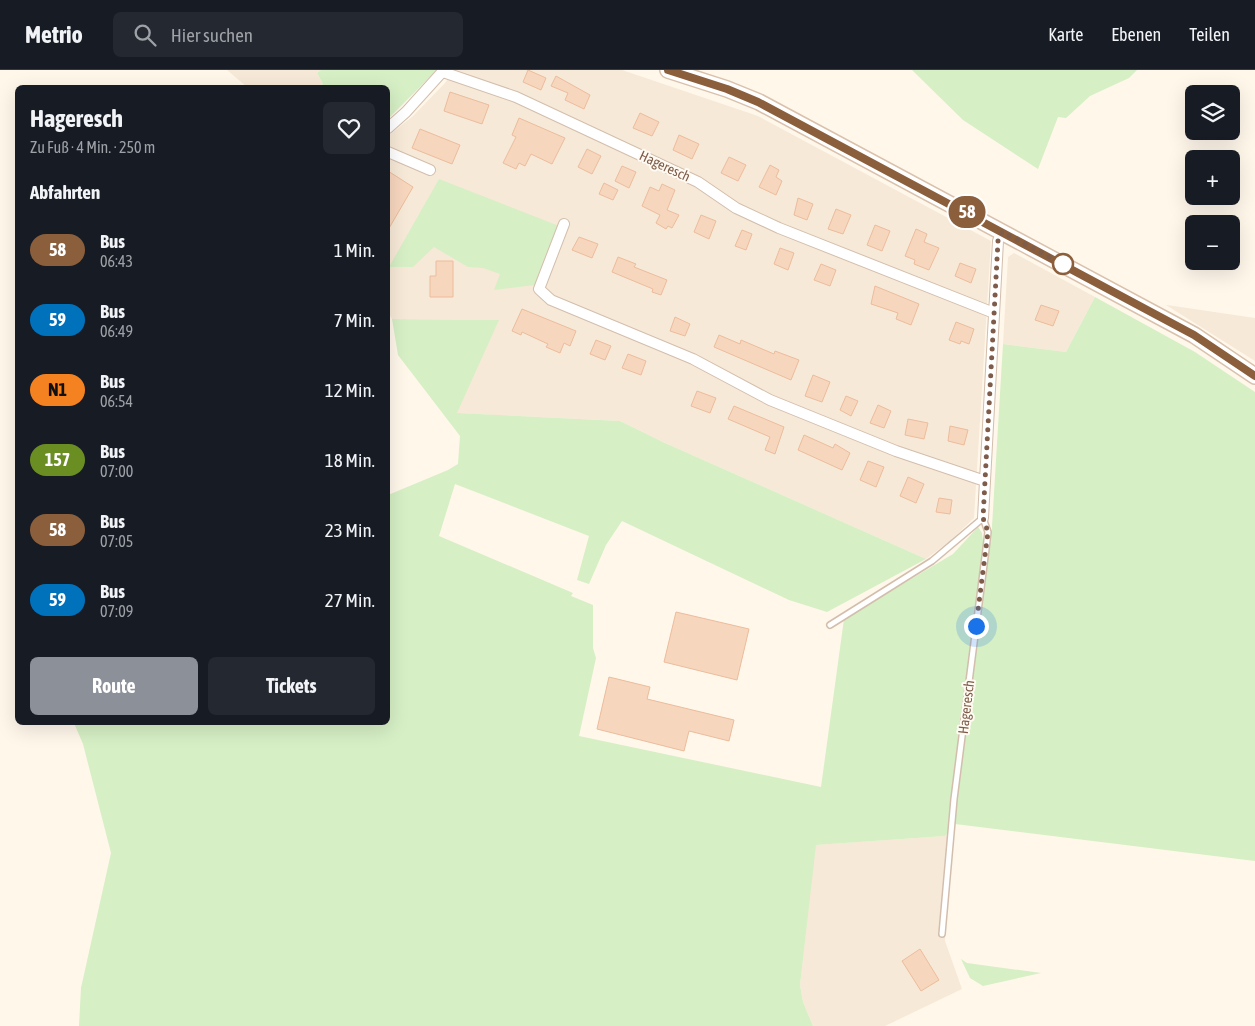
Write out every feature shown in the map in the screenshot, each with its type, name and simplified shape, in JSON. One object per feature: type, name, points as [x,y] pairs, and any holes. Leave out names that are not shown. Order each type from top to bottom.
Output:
[{"type":"main road","points":[[668,70],[727,89],[758,102],[1194,335],[1255,376]]},
{"type":"street","name":"Hageresch","points":[[390,126],[444,71],[516,96],[698,182],[736,208],[779,228],[994,314]]},
{"type":"street","points":[[390,153],[430,170]]},
{"type":"street","points":[[564,224],[539,289],[550,300],[693,359],[770,400],[896,451],[986,482]]},
{"type":"street","name":"Hageresch","points":[[983,518],[998,241],[1002,232]]},
{"type":"lane","points":[[830,625],[932,561],[983,518]]},
{"type":"lane","name":"Hageresch","points":[[942,934],[954,799],[988,532],[983,518]]},
{"type":"shaded area","points":[[227,70],[321,70],[317,73],[323,84],[322,85],[245,85]]},
{"type":"shaded area","points":[[454,70],[622,70],[758,116],[991,241],[974,518],[950,541],[926,559],[665,443],[620,421],[456,413],[498,320],[392,319],[390,316],[390,134],[413,116],[445,83]]},
{"type":"shaded area","points":[[1014,253],[1095,297],[1066,352],[1003,344],[1008,257]]},
{"type":"shaded area","points":[[1166,305],[1255,318],[1255,361]]},
{"type":"shaded area","points":[[955,824],[946,900],[945,941],[962,989],[885,1026],[813,1026],[803,1002],[800,985],[815,845],[945,836]]},
{"type":"green space","points":[[321,70],[437,70],[390,117],[390,85],[322,85],[323,84],[317,73]]},
{"type":"green space","points":[[912,70],[1137,70],[1129,78],[1090,96],[1066,118],[1058,117],[1038,169],[963,120]]},
{"type":"green space","points":[[439,179],[559,226],[535,285],[494,290],[500,274],[483,268],[468,267],[434,247],[413,267],[390,267]]},
{"type":"green space","points":[[1095,297],[1195,352],[1255,392],[1255,861],[955,824],[945,836],[816,845],[800,985],[803,1002],[813,1026],[79,1026],[81,988],[111,853],[83,744],[75,725],[390,725],[390,494],[458,464],[460,436],[398,355],[392,319],[499,320],[457,413],[620,421],[665,443],[926,559],[827,612],[789,600],[622,521],[606,545],[589,584],[577,580],[589,536],[455,484],[439,536],[573,593],[571,596],[593,605],[593,648],[596,658],[579,736],[821,787],[844,619],[953,554],[978,527],[982,533],[983,541],[991,543],[1003,344],[1066,352]]},
{"type":"green space","points":[[961,959],[967,963],[1041,973],[983,986],[970,978]]},
{"type":"building","points":[[528,70],[546,78],[541,90],[523,82]]},
{"type":"building","points":[[556,76],[590,95],[584,109],[565,100],[568,93],[551,86]]},
{"type":"building","points":[[450,92],[489,105],[482,124],[444,111]]},
{"type":"building","points":[[640,113],[659,122],[652,136],[633,128]]},
{"type":"building","points":[[519,118],[565,138],[552,164],[531,154],[525,166],[519,163],[516,169],[503,163],[516,137],[512,135]]},
{"type":"building","points":[[420,129],[460,145],[452,164],[412,148]]},
{"type":"building","points":[[679,135],[699,144],[692,159],[673,150]]},
{"type":"building","points":[[587,149],[601,156],[592,174],[578,167]]},
{"type":"building","points":[[729,157],[746,165],[738,181],[721,173]]},
{"type":"building","points":[[770,165],[779,170],[776,177],[782,181],[776,195],[759,187]]},
{"type":"building","points":[[622,166],[636,172],[629,188],[615,181]]},
{"type":"building","points":[[390,172],[413,187],[390,227]]},
{"type":"building","points":[[604,183],[618,190],[613,200],[599,194]]},
{"type":"building","points":[[662,184],[675,190],[667,210],[679,215],[672,228],[668,226],[666,229],[656,223],[660,215],[642,206],[650,187],[659,191]]},
{"type":"building","points":[[798,198],[813,204],[807,220],[794,215]]},
{"type":"building","points":[[836,209],[851,215],[843,234],[828,229]]},
{"type":"building","points":[[701,215],[716,221],[709,239],[694,232]]},
{"type":"building","points":[[875,225],[890,231],[882,251],[867,245]]},
{"type":"building","points":[[916,229],[927,234],[924,242],[939,248],[929,270],[914,264],[915,260],[905,256]]},
{"type":"building","points":[[742,230],[752,234],[746,250],[735,246]]},
{"type":"building","points":[[579,237],[598,244],[592,258],[572,250]]},
{"type":"building","points":[[780,248],[794,253],[788,270],[774,264]]},
{"type":"building","points":[[618,257],[636,264],[634,267],[667,280],[661,295],[652,292],[653,289],[612,272]]},
{"type":"building","points":[[436,261],[453,261],[453,297],[430,297],[430,276],[436,276]]},
{"type":"building","points":[[960,263],[976,269],[971,283],[955,276]]},
{"type":"building","points":[[821,264],[836,270],[830,286],[814,280]]},
{"type":"building","points":[[875,286],[919,304],[911,325],[896,319],[898,313],[871,304]]},
{"type":"building","points":[[1041,305],[1059,311],[1053,326],[1035,320]]},
{"type":"building","points":[[522,309],[576,331],[570,346],[564,343],[560,353],[546,347],[548,344],[522,332],[521,335],[512,331]]},
{"type":"building","points":[[675,317],[690,324],[685,336],[670,331]]},
{"type":"building","points":[[956,322],[974,329],[969,344],[961,341],[960,344],[949,340]]},
{"type":"building","points":[[719,335],[740,344],[741,340],[774,354],[775,351],[799,360],[791,380],[714,347]]},
{"type":"building","points":[[596,340],[611,346],[605,360],[590,354]]},
{"type":"building","points":[[628,354],[646,361],[641,375],[622,368]]},
{"type":"building","points":[[813,375],[830,382],[822,402],[805,396]]},
{"type":"building","points":[[697,391],[716,398],[710,413],[691,406]]},
{"type":"building","points":[[846,396],[858,401],[851,416],[840,410]]},
{"type":"building","points":[[878,405],[891,411],[884,428],[870,423]]},
{"type":"building","points":[[734,406],[784,427],[775,454],[765,450],[770,437],[728,419]]},
{"type":"building","points":[[908,419],[928,423],[924,439],[905,435]]},
{"type":"building","points":[[950,426],[968,430],[964,445],[948,441]]},
{"type":"building","points":[[804,435],[833,448],[835,444],[850,453],[842,470],[798,450]]},
{"type":"building","points":[[868,461],[884,467],[876,487],[860,480]]},
{"type":"building","points":[[908,477],[924,484],[916,503],[900,496]]},
{"type":"building","points":[[939,498],[952,500],[950,514],[936,512]]},
{"type":"building","points":[[676,612],[749,629],[737,680],[664,662]]},
{"type":"building","points":[[609,677],[650,687],[647,699],[734,720],[729,741],[689,731],[684,751],[597,729]]},
{"type":"building","points":[[920,949],[939,980],[921,991],[902,961]]},
{"type":"bus line","name":"58","points":[[668,70],[727,89],[758,102],[1194,335],[1255,376]]},
{"type":"route","points":[[976,626],[988,532],[983,518],[998,241],[1002,232],[1063,264]]}]
